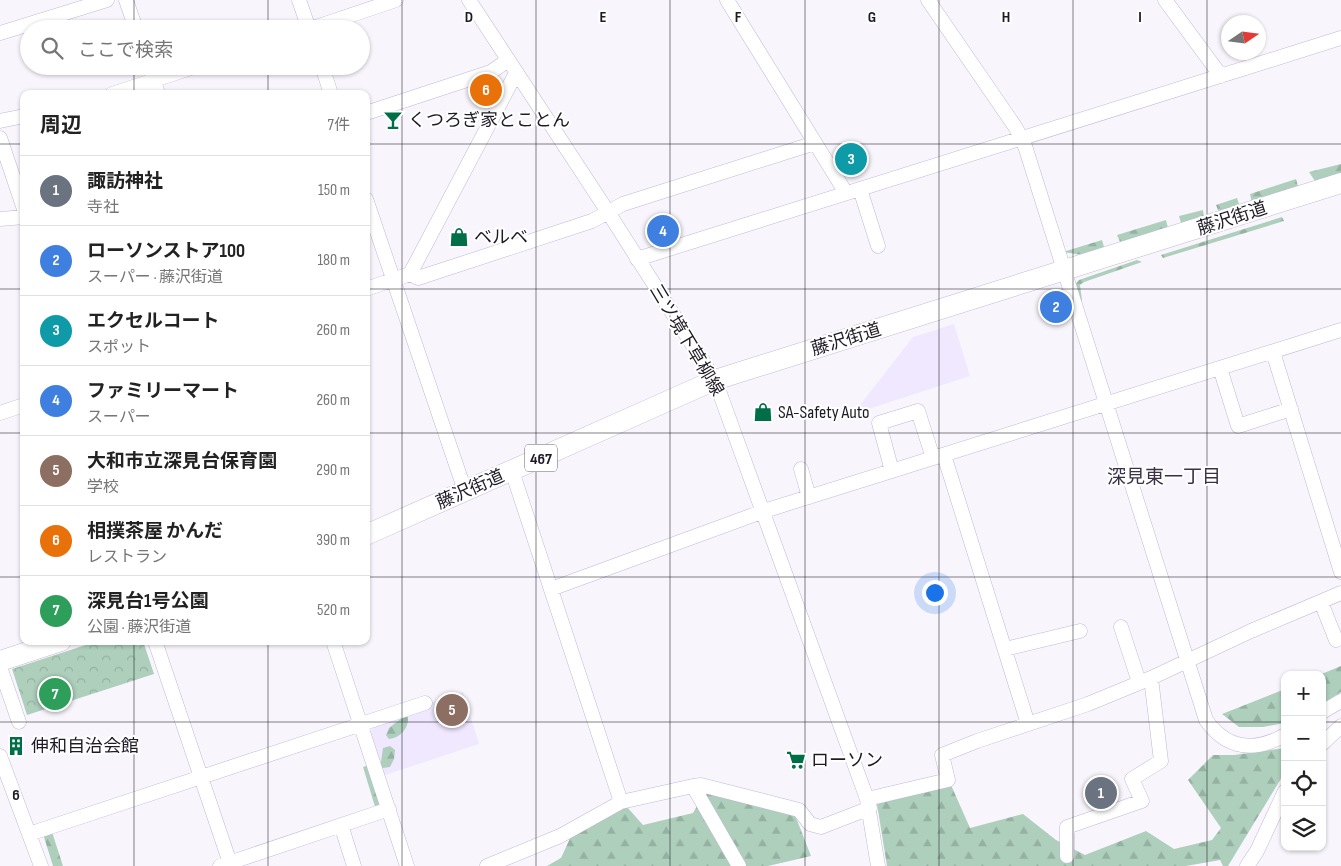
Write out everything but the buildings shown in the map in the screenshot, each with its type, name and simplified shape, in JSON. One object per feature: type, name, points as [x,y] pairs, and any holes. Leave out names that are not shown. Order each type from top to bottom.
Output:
[{"type":"highway","name":"藤沢街道","points":[[370,534],[715,380],[1341,183]]},
{"type":"highway","points":[[0,661],[49,645]]},
{"type":"street","points":[[42,20],[106,0]]},
{"type":"street","points":[[126,0],[133,20]]},
{"type":"street","points":[[299,0],[307,20]]},
{"type":"street","points":[[337,20],[396,0]]},
{"type":"street","name":"三ツ境下草柳線","points":[[468,0],[608,212],[715,380],[764,511],[868,804],[878,866]]},
{"type":"street","points":[[727,0],[846,193]]},
{"type":"street","points":[[928,0],[1022,138],[1206,720],[1214,731],[1225,740],[1242,746],[1266,745],[1281,737]]},
{"type":"street","points":[[1165,0],[1221,76]]},
{"type":"street","points":[[0,33],[20,27]]},
{"type":"street","points":[[638,259],[1341,38]]},
{"type":"street","points":[[370,112],[491,72],[508,60]]},
{"type":"street","points":[[370,288],[410,274],[516,74]]},
{"type":"street","points":[[152,75],[156,87]]},
{"type":"street","points":[[137,90],[156,87],[180,75]]},
{"type":"street","points":[[325,75],[330,90]]},
{"type":"street","points":[[0,120],[20,117]]},
{"type":"street","points":[[0,138],[20,197]]},
{"type":"street","points":[[410,274],[418,278],[592,221],[623,204],[815,143]]},
{"type":"street","points":[[860,189],[878,246]]},
{"type":"street","points":[[370,210],[465,491]]},
{"type":"street","points":[[0,219],[20,217]]},
{"type":"street","points":[[551,589],[764,511],[1341,330]]},
{"type":"street","points":[[1273,352],[1341,572]]},
{"type":"street","points":[[1220,368],[1238,426],[1291,410]]},
{"type":"street","points":[[0,413],[20,406]]},
{"type":"street","points":[[892,471],[879,424],[918,411],[938,456],[1005,649],[1028,724]]},
{"type":"street","points":[[800,469],[809,497]]},
{"type":"street","points":[[512,471],[621,802]]},
{"type":"street","points":[[487,866],[507,862],[560,836],[621,802],[701,785],[799,810],[810,824],[820,827],[868,804],[948,780],[942,755],[977,741],[1088,704],[1341,593]]},
{"type":"street","points":[[1321,602],[1336,640]]},
{"type":"street","points":[[1067,856],[1067,827],[1142,801],[1132,778],[1161,761],[1145,680],[1121,626]]},
{"type":"street","points":[[1005,649],[1080,631]]},
{"type":"street","points":[[156,645],[201,777],[225,864],[389,809]]},
{"type":"street","points":[[335,645],[407,866]]},
{"type":"street","points":[[1,670],[19,722]]},
{"type":"street","points":[[1326,710],[1341,701]]},
{"type":"street","points":[[29,834],[425,703]]},
{"type":"street","points":[[1326,740],[1341,726]]},
{"type":"street","points":[[0,756],[41,866]]},
{"type":"street","points":[[693,786],[740,866]]},
{"type":"street","points":[[1247,866],[1257,851],[1281,800]]},
{"type":"street","points":[[341,825],[354,866]]},
{"type":"shaded area","points":[[954,324],[970,376],[853,414],[913,337]]},
{"type":"shaded area","points":[[463,692],[479,744],[382,776],[369,732],[382,719]]},
{"type":"green space","points":[[1341,164],[1341,174],[1315,181],[1309,172]]},
{"type":"green space","points":[[1296,179],[1299,190],[1252,203],[1250,194]]},
{"type":"green space","points":[[1237,198],[1240,207],[1219,213],[1216,205]]},
{"type":"green space","points":[[1203,210],[1204,218],[1181,223],[1179,216]]},
{"type":"green space","points":[[1282,217],[1284,221],[1163,258],[1161,255]]},
{"type":"green space","points":[[1166,220],[1168,228],[1120,242],[1117,235]]},
{"type":"green space","points":[[1102,240],[1104,247],[1082,255],[1063,252]]},
{"type":"green space","points":[[1137,260],[1142,262],[1084,282],[1080,285],[1082,300],[1079,303],[1074,286],[1079,280]]},
{"type":"green space","points":[[86,645],[144,645],[154,674],[27,715],[12,669]]},
{"type":"green space","points":[[1341,666],[1341,692],[1326,701],[1326,672]]},
{"type":"green space","points":[[1281,691],[1281,724],[1263,727],[1239,727],[1222,714]]},
{"type":"green space","points":[[404,716],[408,717],[405,729],[397,737],[389,739],[386,735],[389,728]]},
{"type":"green space","points":[[390,746],[395,750],[394,759],[390,767],[383,768],[379,766],[383,748]]},
{"type":"green space","points":[[1281,749],[1281,779],[1228,866],[1223,866],[1220,860],[1186,866],[887,866],[877,804],[951,785],[970,828],[1023,814],[1056,840],[1085,855],[1146,831],[1174,849],[1212,840],[1221,828],[1188,780],[1213,755],[1234,755]]},
{"type":"green space","points":[[372,764],[385,807],[376,810],[363,767]]},
{"type":"green space","points":[[705,792],[795,815],[811,856],[768,866],[547,866],[561,858],[572,834],[627,807],[643,825],[693,813]]},
{"type":"green space","points":[[52,832],[63,866],[53,866],[43,834]]},
{"type":"place","name":"相撲茶屋 かんだ","points":[[486,90]]},
{"type":"place","name":"くつろぎ家とことん","points":[[393,120]]},
{"type":"place","name":"エクセルコート","points":[[851,159]]},
{"type":"place","name":"ファミリーマート","points":[[663,231]]},
{"type":"place","name":"ベルベ","points":[[459,237]]},
{"type":"place","name":"ローソンストア100","points":[[1056,307]]},
{"type":"place","name":"SA-Safety Auto","points":[[763,412]]},
{"type":"place","name":"深見台1号公園","points":[[55,694]]},
{"type":"place","name":"大和市立深見台保育園","points":[[452,710]]},
{"type":"place","name":"伸和自治会館","points":[[16,746]]},
{"type":"place","name":"ローソン","points":[[796,760]]},
{"type":"place","name":"諏訪神社","points":[[1101,793]]},
{"type":"district","name":"深見東一丁目","points":[[1164,476]]}]
